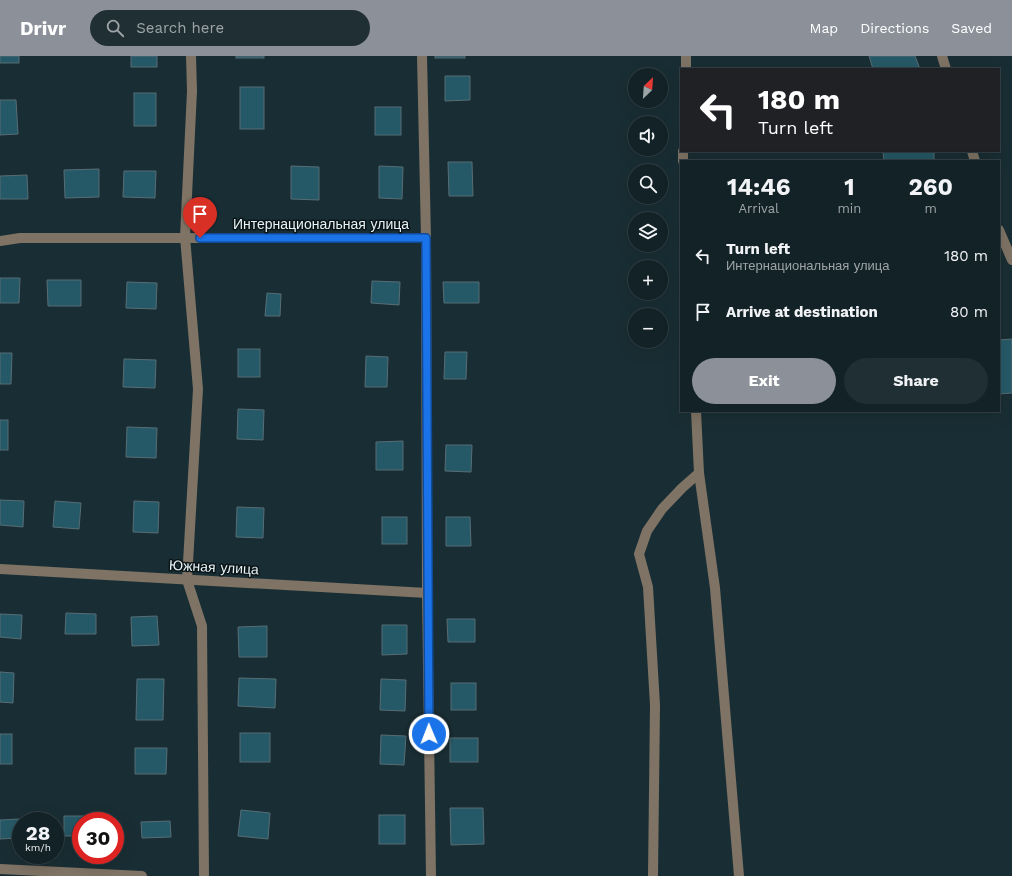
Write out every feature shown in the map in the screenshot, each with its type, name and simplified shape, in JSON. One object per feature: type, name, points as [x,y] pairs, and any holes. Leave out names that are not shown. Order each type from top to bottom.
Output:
[{"type":"street","points":[[191,56],[192,91],[185,238],[198,389],[187,580],[202,626],[204,876]]},
{"type":"street","points":[[422,56],[426,238],[431,876]]},
{"type":"street","points":[[686,56],[686,68]]},
{"type":"street","points":[[942,56],[946,68]]},
{"type":"street","points":[[1000,232],[1012,260]]},
{"type":"street","name":"Интернациональная улица","points":[[0,241],[20,238],[426,238]]},
{"type":"street","points":[[696,412],[699,473],[715,588],[739,876]]},
{"type":"street","points":[[653,876],[656,705],[648,588],[639,554],[647,531],[662,510],[682,488],[699,473]]},
{"type":"street","name":"Южная улица","points":[[0,569],[428,593]]},
{"type":"street","points":[[0,869],[142,876]]},
{"type":"building","points":[[0,56],[19,56],[19,63],[0,63]]},
{"type":"building","points":[[131,56],[157,56],[157,67],[131,67]]},
{"type":"building","points":[[236,56],[264,56],[264,58],[236,58]]},
{"type":"building","points":[[435,56],[465,56],[465,58],[435,58]]},
{"type":"building","points":[[869,56],[915,56],[920,68],[873,68]]},
{"type":"building","points":[[445,76],[470,76],[470,100],[445,101]]},
{"type":"building","points":[[240,87],[264,87],[264,129],[240,129]]},
{"type":"building","points":[[134,93],[156,93],[156,126],[134,126]]},
{"type":"building","points":[[0,100],[16,100],[18,134],[0,135]]},
{"type":"building","points":[[375,107],[401,107],[401,135],[375,135]]},
{"type":"building","points":[[883,152],[934,152],[934,160],[884,160]]},
{"type":"building","points":[[448,162],[472,162],[473,196],[449,196]]},
{"type":"building","points":[[291,166],[319,167],[319,200],[291,199]]},
{"type":"building","points":[[379,166],[403,167],[402,199],[379,198]]},
{"type":"building","points":[[99,169],[99,197],[65,198],[64,170]]},
{"type":"building","points":[[124,171],[156,171],[155,198],[123,197]]},
{"type":"building","points":[[27,175],[28,199],[0,199],[0,176]]},
{"type":"building","points":[[0,278],[20,278],[19,303],[0,303]]},
{"type":"building","points":[[47,280],[81,280],[81,306],[48,306]]},
{"type":"building","points":[[372,281],[400,282],[399,305],[371,303]]},
{"type":"building","points":[[127,282],[157,283],[156,309],[126,308]]},
{"type":"building","points":[[443,282],[479,282],[479,303],[444,303]]},
{"type":"building","points":[[267,293],[281,294],[280,316],[265,316]]},
{"type":"building","points":[[1012,339],[1012,393],[1000,394],[1000,340]]},
{"type":"building","points":[[238,349],[260,349],[260,377],[238,377]]},
{"type":"building","points":[[445,352],[467,352],[466,379],[444,379]]},
{"type":"building","points":[[0,353],[12,353],[11,384],[0,384]]},
{"type":"building","points":[[366,356],[388,357],[387,387],[365,387]]},
{"type":"building","points":[[124,359],[156,360],[155,388],[123,387]]},
{"type":"building","points":[[238,409],[264,410],[263,440],[237,439]]},
{"type":"building","points":[[0,420],[8,420],[8,450],[0,450]]},
{"type":"building","points":[[127,427],[157,428],[156,458],[126,457]]},
{"type":"building","points":[[403,441],[403,470],[376,470],[376,442]]},
{"type":"building","points":[[446,445],[472,445],[471,472],[445,471]]},
{"type":"building","points":[[0,500],[24,501],[23,527],[0,525]]},
{"type":"building","points":[[55,501],[81,503],[79,529],[53,527]]},
{"type":"building","points":[[134,501],[159,502],[158,533],[133,532]]},
{"type":"building","points":[[237,507],[264,508],[263,538],[236,537]]},
{"type":"building","points":[[382,517],[407,517],[407,544],[382,544]]},
{"type":"building","points":[[446,517],[470,517],[471,546],[446,546]]},
{"type":"building","points":[[66,613],[96,614],[96,634],[65,634]]},
{"type":"building","points":[[0,614],[22,615],[21,639],[0,637]]},
{"type":"building","points":[[157,616],[159,645],[132,646],[131,617]]},
{"type":"building","points":[[447,619],[475,619],[475,642],[448,642]]},
{"type":"building","points":[[382,625],[407,625],[407,654],[382,655]]},
{"type":"building","points":[[267,626],[267,657],[239,657],[238,627]]},
{"type":"building","points":[[0,672],[14,673],[13,703],[0,702]]},
{"type":"building","points":[[239,678],[276,679],[275,708],[238,706]]},
{"type":"building","points":[[137,679],[164,679],[163,720],[136,720]]},
{"type":"building","points":[[381,679],[406,680],[405,711],[380,710]]},
{"type":"building","points":[[451,683],[476,683],[476,710],[451,710]]},
{"type":"building","points":[[240,733],[270,733],[270,762],[240,762]]},
{"type":"building","points":[[0,734],[12,734],[12,764],[0,764]]},
{"type":"building","points":[[381,735],[406,736],[404,765],[380,764]]},
{"type":"building","points":[[450,738],[478,738],[478,762],[450,762]]},
{"type":"building","points":[[135,748],[167,748],[166,774],[135,774]]},
{"type":"building","points":[[450,808],[483,808],[484,844],[451,845]]},
{"type":"building","points":[[241,810],[270,813],[268,839],[238,836]]},
{"type":"building","points":[[379,815],[405,815],[405,844],[379,844]]},
{"type":"building","points":[[64,816],[72,816],[72,836],[64,836]]},
{"type":"building","points":[[12,819],[12,838],[0,839],[0,820]]},
{"type":"building","points":[[170,821],[171,837],[142,838],[141,822]]},
{"type":"route","points":[[200,238],[426,238],[429,734]]}]
